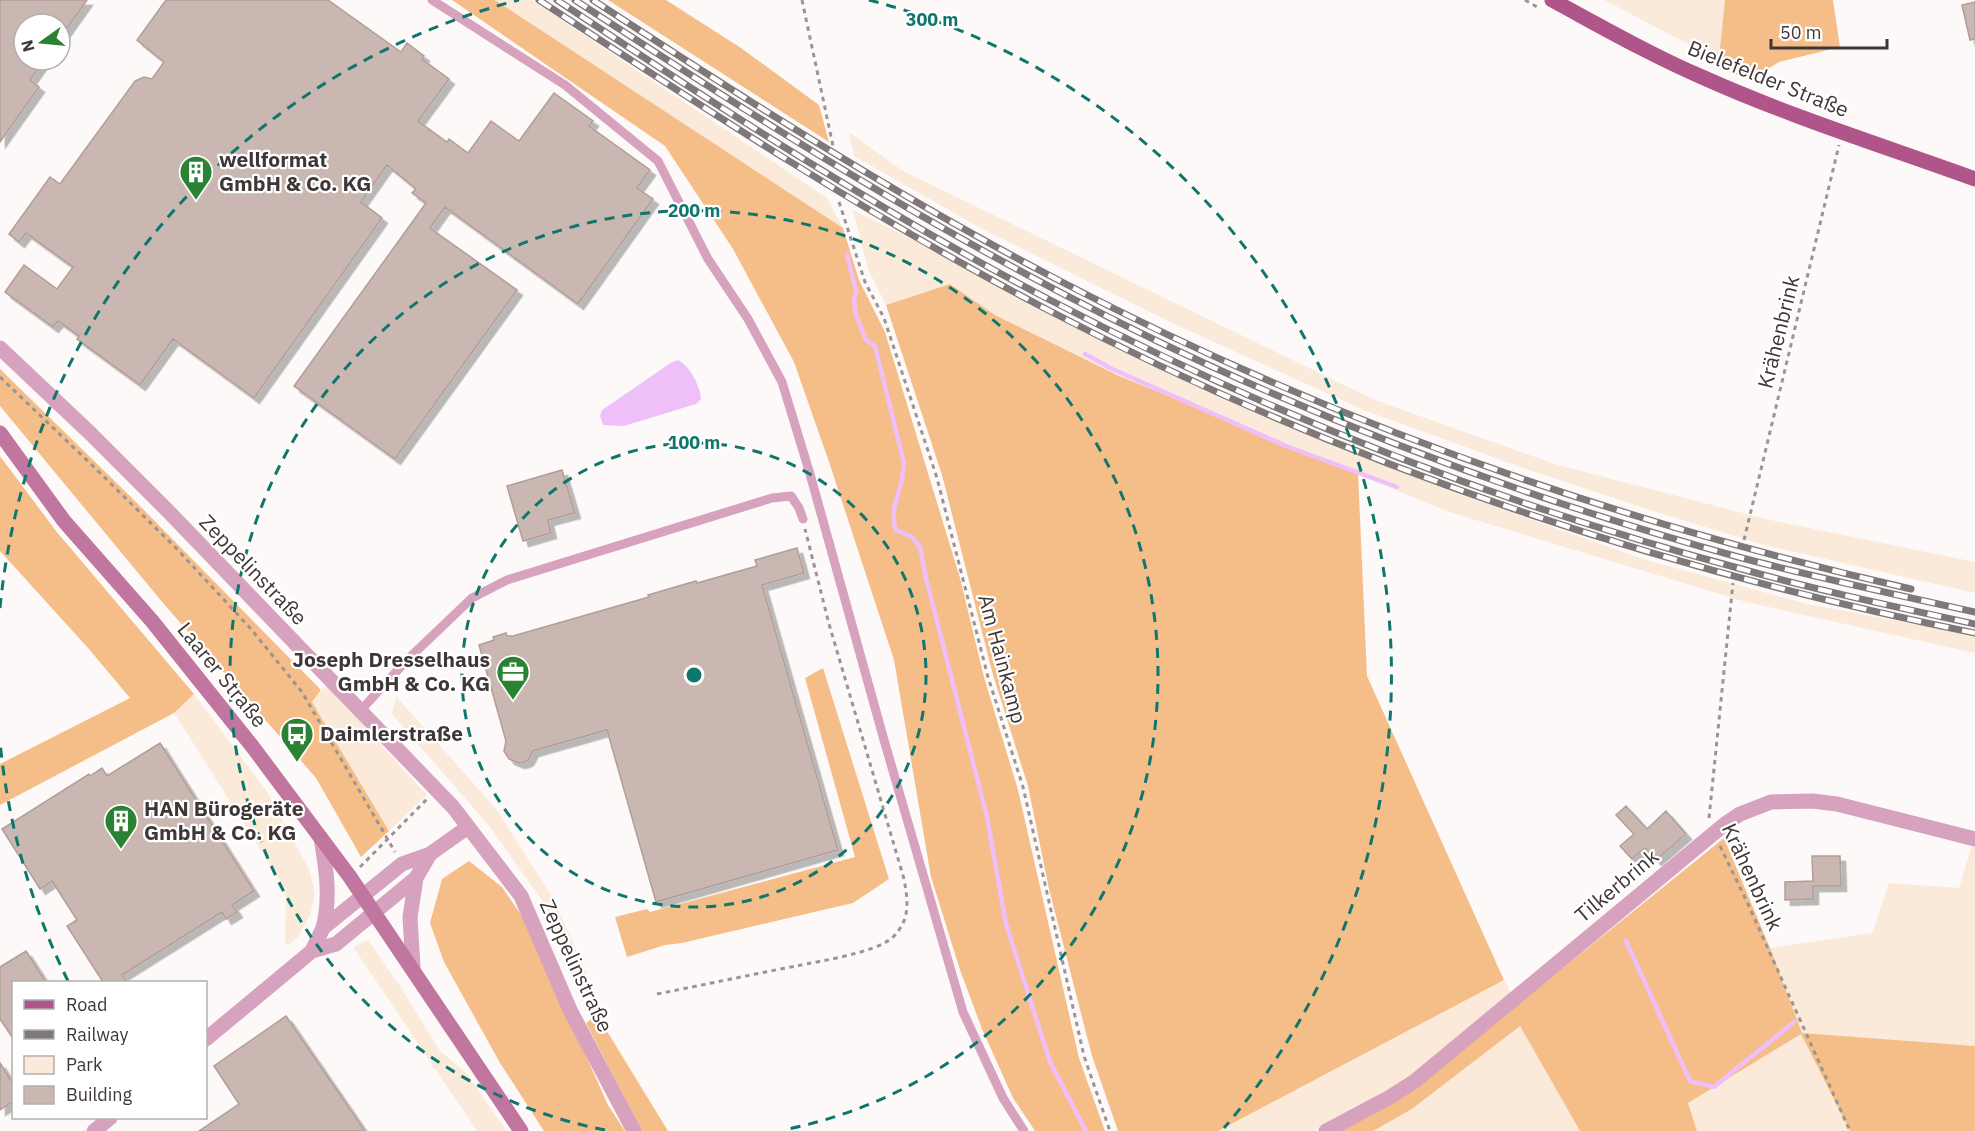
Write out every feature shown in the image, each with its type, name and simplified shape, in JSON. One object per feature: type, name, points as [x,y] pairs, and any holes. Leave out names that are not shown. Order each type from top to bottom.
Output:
[{"type":"main road","name":"Bielefelder Straße","points":[[1552,0],[1651,53],[1702,77],[1760,101],[1975,179]]},
{"type":"main road","name":"Laarer Straße","points":[[0,433],[64,521],[152,621],[224,710],[321,838],[412,967],[521,1131]]},
{"type":"street","name":"Zeppelinstraße","points":[[0,348],[114,457],[361,710],[436,789],[468,827],[521,896],[570,1010],[634,1131]]},
{"type":"street","name":"Tilkerbrink","points":[[1326,1131],[1415,1081],[1713,834],[1740,814],[1754,807],[1788,800],[1838,804],[1975,839]]},
{"type":"street","points":[[323,928],[402,864],[430,854],[468,827]]},
{"type":"street","points":[[312,951],[327,913],[327,878],[321,838]]},
{"type":"street","points":[[207,1038],[312,951],[336,944],[416,878],[430,854]]},
{"type":"street","points":[[412,967],[410,917],[416,878]]},
{"type":"street","points":[[97,1130],[109,1119]]},
{"type":"lane","points":[[432,0],[565,85],[658,161],[708,259],[748,319],[782,382],[963,1012],[1003,1098],[1024,1131]]},
{"type":"lane","points":[[361,710],[406,660],[472,598],[507,580],[772,498],[791,496],[800,508],[803,519]]},
{"type":"path","points":[[802,0],[833,146]]},
{"type":"path","name":"Krähenbrink","points":[[1744,540],[1843,132]]},
{"type":"path","name":"Am Hainkamp","points":[[839,202],[865,282],[884,318],[938,478],[988,676],[1023,788],[1084,1056],[1110,1131]]},
{"type":"path","points":[[0,377],[160,532],[251,629],[302,692],[387,840]]},
{"type":"path","points":[[657,994],[835,958],[874,947],[891,938],[903,923],[908,906],[904,879],[830,624],[803,519]]},
{"type":"path","name":"Krähenbrink","points":[[1733,584],[1709,822],[1850,1131]]},
{"type":"path","points":[[350,877],[436,789]]},
{"type":"green space","points":[[495,0],[532,0],[827,198],[843,228]]},
{"type":"green space","points":[[1604,0],[1725,0],[1720,61]]},
{"type":"green space","points":[[849,132],[903,171],[1375,400],[1558,465],[1766,519],[1975,562],[1975,593],[1764,545],[1526,469],[1366,411],[1172,323],[984,230],[854,156]]},
{"type":"green space","points":[[853,210],[916,241],[1023,301],[1160,369],[1280,423],[1439,487],[1646,560],[1807,604],[1975,635],[1975,653],[1746,602],[1449,512],[1119,376],[995,315],[950,284],[886,305],[868,269]]},
{"type":"green space","points":[[326,685],[427,795],[389,831],[312,702]]},
{"type":"green space","points":[[194,694],[266,790],[310,871],[315,895],[310,915],[298,937],[290,944],[285,943],[286,890],[174,713]]},
{"type":"green space","points":[[396,696],[497,810],[554,900],[592,991],[580,994],[541,899],[490,827],[392,714]]},
{"type":"green space","points":[[1973,842],[1975,843],[1975,1046],[1802,1034],[1850,1131],[1697,1131],[1688,1103],[1801,1033],[1770,948],[1872,933],[1889,883],[1959,888]]},
{"type":"green space","points":[[368,940],[400,986],[440,1051],[466,1073],[507,1131],[477,1131],[353,947]]},
{"type":"green space","points":[[1504,980],[1512,994],[1411,1077],[1383,1095],[1314,1131],[1218,1131]]},
{"type":"green space","points":[[1520,1026],[1580,1131],[1373,1131],[1412,1109]]},
{"type":"shaded area","points":[[452,0],[495,0],[843,228],[859,280],[885,332],[960,578],[984,677],[1018,790],[1079,1058],[1105,1131],[1035,1131],[1013,1098],[982,1029],[960,970],[931,877],[894,660],[794,362],[733,249],[665,146]]},
{"type":"shaded area","points":[[608,0],[666,0],[741,48],[819,105],[829,142]]},
{"type":"shaded area","points":[[1725,0],[1833,0],[1840,47],[1779,62],[1751,80],[1718,68]]},
{"type":"shaded area","points":[[950,284],[995,315],[1119,376],[1358,473],[1367,676],[1504,980],[1218,1131],[1118,1131],[1092,1056],[1049,889],[1028,786],[993,675],[942,475],[886,305]]},
{"type":"shaded area","points":[[678,360],[687,367],[696,383],[701,399],[696,404],[624,426],[603,425],[600,416],[602,410]]},
{"type":"shaded area","points":[[0,369],[135,501],[321,690],[312,702],[389,831],[361,857],[316,778],[163,603],[0,406]]},
{"type":"shaded area","points":[[0,456],[56,531],[194,694],[174,713],[0,805],[0,764],[130,698],[0,551]]},
{"type":"shaded area","points":[[823,668],[889,879],[853,903],[665,945],[627,957],[615,917],[647,909],[650,912],[855,857],[805,678]]},
{"type":"shaded area","points":[[1724,838],[1770,948],[1802,1033],[1975,1046],[1975,1131],[1850,1131],[1801,1034],[1688,1103],[1697,1131],[1580,1131],[1520,1026],[1412,1109],[1373,1131],[1337,1131],[1511,1010]]},
{"type":"shaded area","points":[[469,861],[502,887],[526,922],[608,1105],[625,1131],[544,1131],[500,1063],[444,962],[430,923],[442,879]]},
{"type":"shaded area","points":[[599,1013],[602,1023],[668,1131],[642,1131],[586,1023]]},
{"type":"building","points":[[0,0],[87,0],[72,21],[72,12],[12,12],[12,72],[36,72],[30,80],[39,87],[0,142]]},
{"type":"building","name":"wellformat GmbH & Co. KG","points":[[166,0],[328,0],[401,52],[407,43],[424,56],[422,59],[449,79],[418,121],[447,142],[449,139],[468,153],[491,121],[519,141],[554,93],[593,121],[589,126],[650,170],[637,188],[653,199],[578,304],[445,207],[430,228],[517,290],[395,459],[294,386],[426,203],[412,193],[416,189],[387,165],[361,202],[382,218],[254,398],[173,339],[140,385],[77,339],[79,336],[58,321],[53,327],[5,292],[24,265],[57,289],[73,267],[26,233],[19,242],[9,234],[50,177],[60,184],[135,81],[144,77],[152,79],[164,62],[137,40]]},
{"type":"building","points":[[1975,2],[1975,39],[1970,40],[1962,5]]},
{"type":"building","points":[[562,470],[575,513],[548,520],[551,533],[523,541],[507,486]]},
{"type":"building","points":[[797,548],[804,573],[762,585],[838,850],[656,902],[607,730],[533,751],[528,760],[524,762],[519,763],[509,759],[504,751],[506,741],[479,645],[506,633],[507,636],[513,636],[696,581],[697,583],[757,566],[755,560]]},
{"type":"building","name":"HAN Bürogeräte GmbH & Co. KG","points":[[160,743],[254,891],[232,905],[237,912],[226,919],[222,912],[122,975],[126,981],[102,981],[67,926],[77,920],[52,881],[40,889],[2,829],[89,774],[90,776],[102,768],[107,776]]},
{"type":"building","points":[[1626,806],[1647,829],[1666,811],[1686,834],[1656,860],[1645,848],[1632,859],[1620,846],[1634,834],[1616,815]]},
{"type":"building","points":[[1812,856],[1840,856],[1841,886],[1813,886],[1813,899],[1785,900],[1785,882],[1813,881]]},
{"type":"building","points":[[26,951],[45,981],[12,981],[12,1037],[0,1019],[0,967]]},
{"type":"building","points":[[286,1016],[365,1131],[199,1131],[239,1104],[214,1066]]},
{"type":"building","points":[[0,1063],[12,1082],[12,1102],[0,1110]]},
{"type":"waterway","points":[[847,255],[856,291],[854,302],[856,315],[866,340],[875,346],[904,463],[894,512],[894,524],[896,530],[912,537],[920,547],[987,817],[1006,924],[1050,1062],[1086,1131]]},
{"type":"waterway","points":[[1085,354],[1112,369],[1286,446],[1397,487]]},
{"type":"waterway","points":[[1626,941],[1690,1081],[1714,1087],[1794,1022]]},
{"type":"railway","points":[[539,0],[727,122],[853,200],[982,275],[1158,365],[1270,415],[1385,462],[1500,504],[1617,542],[1855,607],[1975,633]]},
{"type":"railway","points":[[557,0],[739,119],[863,195],[988,267],[1134,342],[1302,419],[1475,486],[1650,543],[1767,576],[1975,624]]},
{"type":"railway","points":[[575,0],[805,147],[962,239],[1122,324],[1269,392],[1402,446],[1605,518],[1742,558],[1975,612]]},
{"type":"railway","points":[[593,0],[766,111],[942,217],[1163,333],[1266,380],[1477,463],[1584,499],[1692,532],[1911,589]]},
{"type":"place","name":"wellformat GmbH & Co. KG","points":[[196,201]]},
{"type":"place","name":"Joseph Dresselhaus GmbH & Co. KG","points":[[513,701]]},
{"type":"place","name":"Daimlerstraße","points":[[297,763]]},
{"type":"place","name":"HAN Bürogeräte GmbH & Co. KG","points":[[121,850]]}]
